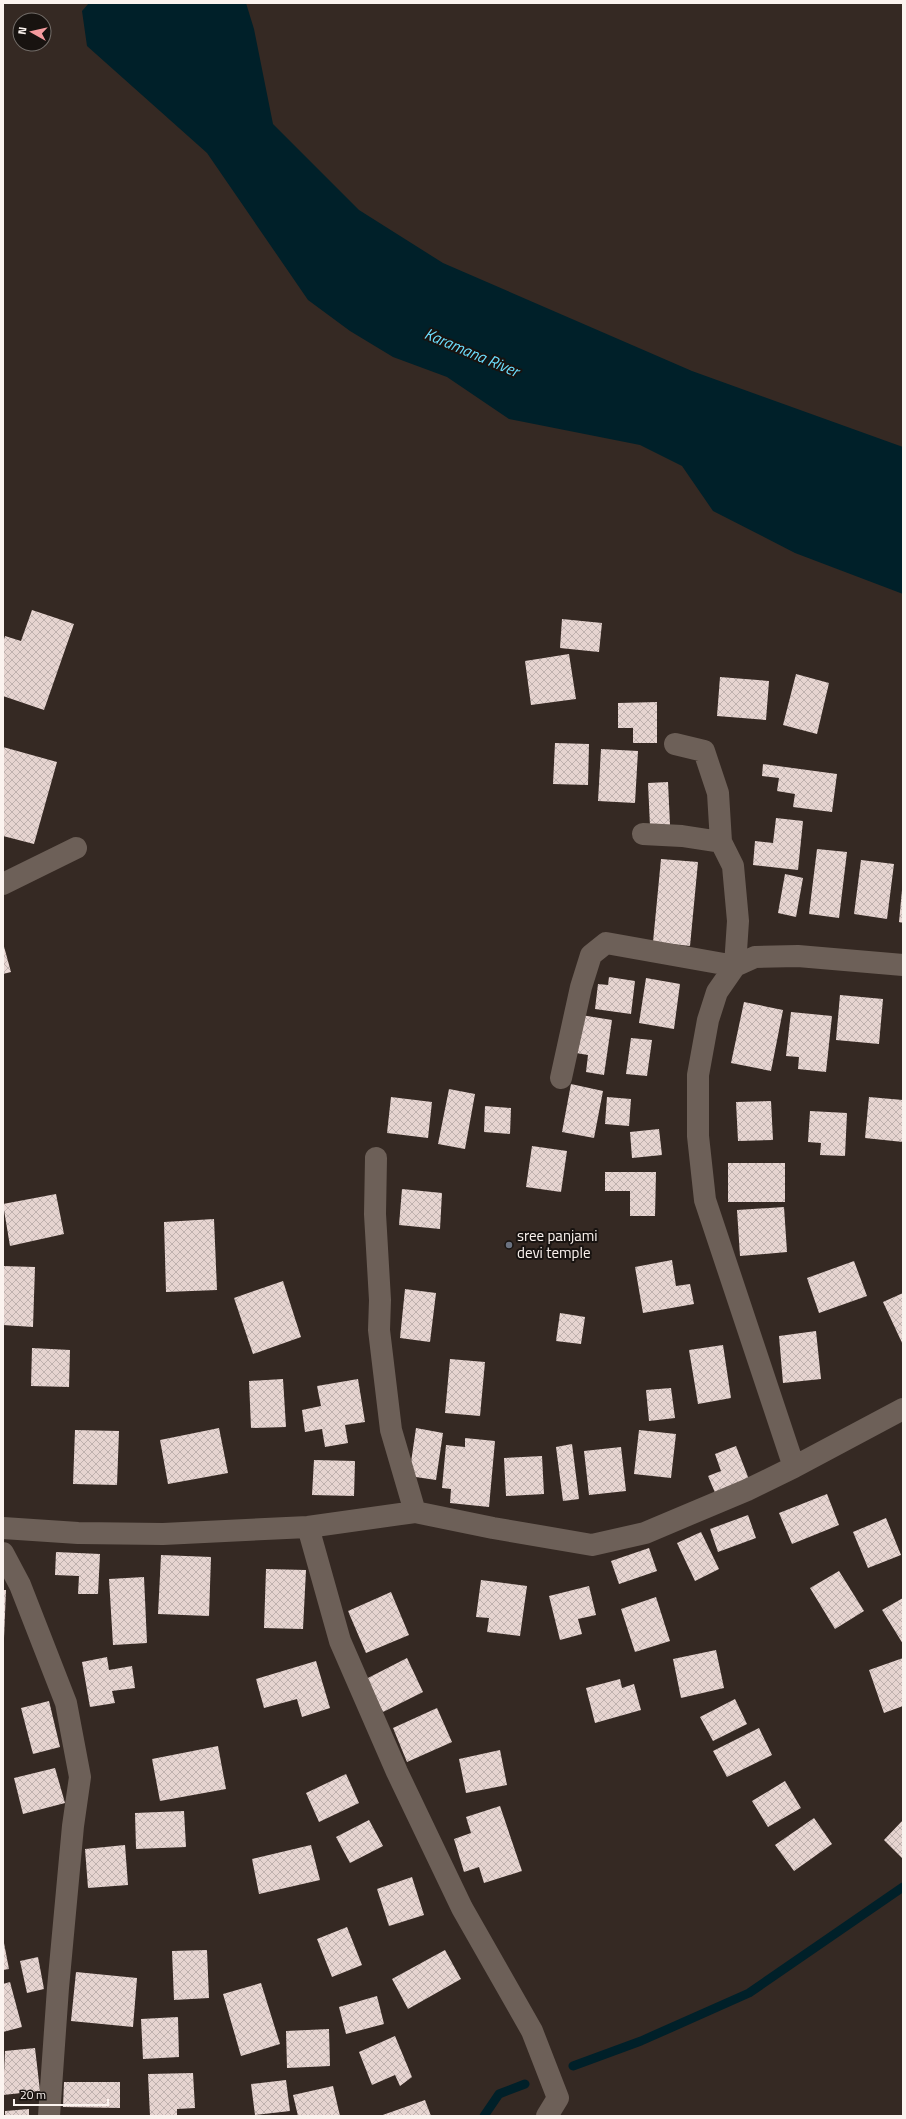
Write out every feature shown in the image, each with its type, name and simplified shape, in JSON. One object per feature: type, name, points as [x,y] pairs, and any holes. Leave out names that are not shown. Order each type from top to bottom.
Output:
[{"type":"street","points":[[675,744],[704,751],[718,793],[721,842],[733,866],[738,921],[736,966]]},
{"type":"street","points":[[643,834],[682,836],[721,842]]},
{"type":"street","points":[[3,884],[76,848]]},
{"type":"street","points":[[561,1078],[581,987],[592,955],[606,943],[736,966]]},
{"type":"street","points":[[794,1467],[705,1200],[698,1136],[698,1075],[708,1020],[717,992],[736,966],[755,957],[798,956],[903,965]]},
{"type":"street","points":[[376,1158],[375,1214],[380,1300],[379,1330],[391,1430],[415,1512]]},
{"type":"street","points":[[3,1528],[78,1533],[163,1534],[308,1527],[415,1512],[493,1528],[592,1545],[645,1532],[747,1490],[903,1410]]},
{"type":"street","points":[[308,1527],[340,1641],[397,1772],[462,1908],[532,2031],[558,2098],[547,2116]]},
{"type":"street","points":[[3,1553],[20,1585],[66,1703],[80,1777],[73,1826],[58,1988],[49,2116]]},
{"type":"water","name":"Karamana River","points":[[89,3],[246,3],[254,29],[273,124],[359,210],[443,263],[692,371],[903,447],[903,594],[795,553],[713,511],[682,466],[640,445],[509,419],[447,377],[393,357],[350,331],[308,300],[207,153],[87,46],[82,11]]},
{"type":"building","points":[[32,610],[74,624],[44,710],[3,696],[3,643],[5,636],[21,641]]},
{"type":"building","points":[[562,619],[602,623],[599,652],[560,648]]},
{"type":"building","points":[[569,654],[576,699],[531,705],[525,661]]},
{"type":"building","points":[[796,674],[829,683],[817,734],[783,725]]},
{"type":"building","points":[[720,677],[769,681],[766,720],[717,716]]},
{"type":"building","points":[[657,702],[657,743],[633,743],[633,728],[618,728],[618,703]]},
{"type":"building","points":[[555,743],[589,744],[588,785],[553,784]]},
{"type":"building","points":[[3,747],[57,762],[34,844],[3,836]]},
{"type":"building","points":[[601,749],[638,751],[635,803],[598,801]]},
{"type":"building","points":[[763,764],[837,774],[832,812],[793,807],[795,794],[777,791],[779,778],[762,776]]},
{"type":"building","points":[[668,782],[670,825],[650,826],[648,783]]},
{"type":"building","points":[[776,818],[803,821],[798,870],[753,865],[755,841],[773,843]]},
{"type":"building","points":[[817,849],[847,852],[839,918],[809,914]]},
{"type":"building","points":[[661,859],[698,862],[690,946],[653,942]]},
{"type":"building","points":[[861,860],[894,864],[887,919],[854,914]]},
{"type":"building","points":[[785,874],[803,878],[796,917],[778,913]]},
{"type":"building","points":[[903,890],[903,923],[899,922]]},
{"type":"building","points":[[3,943],[11,972],[3,974]]},
{"type":"building","points":[[609,977],[635,981],[631,1014],[595,1009],[598,984],[608,985]]},
{"type":"building","points":[[646,978],[680,984],[674,1029],[639,1023]]},
{"type":"building","points":[[840,995],[883,999],[879,1044],[836,1040]]},
{"type":"building","points":[[744,1002],[783,1010],[771,1071],[731,1063]]},
{"type":"building","points":[[791,1012],[832,1016],[826,1072],[798,1069],[799,1057],[786,1056]]},
{"type":"building","points":[[581,1015],[612,1020],[604,1075],[586,1072],[588,1055],[576,1053]]},
{"type":"building","points":[[631,1038],[652,1040],[647,1076],[626,1074]]},
{"type":"building","points":[[571,1084],[603,1091],[594,1138],[562,1132]]},
{"type":"building","points":[[449,1089],[475,1094],[465,1149],[438,1144]]},
{"type":"building","points":[[391,1097],[432,1102],[428,1138],[387,1133]]},
{"type":"building","points":[[607,1097],[631,1099],[629,1126],[605,1124]]},
{"type":"building","points":[[869,1097],[903,1100],[903,1142],[865,1138]]},
{"type":"building","points":[[771,1101],[773,1140],[738,1141],[736,1102]]},
{"type":"building","points":[[485,1106],[511,1108],[510,1134],[484,1132]]},
{"type":"building","points":[[810,1111],[847,1113],[845,1156],[820,1155],[821,1143],[808,1142]]},
{"type":"building","points":[[659,1129],[662,1155],[632,1158],[630,1132]]},
{"type":"building","points":[[532,1146],[567,1151],[561,1192],[526,1187]]},
{"type":"building","points":[[728,1163],[785,1163],[785,1202],[728,1202]]},
{"type":"building","points":[[605,1172],[656,1172],[655,1216],[630,1216],[630,1191],[605,1191]]},
{"type":"building","points":[[402,1189],[442,1193],[440,1229],[399,1225]]},
{"type":"building","points":[[56,1194],[64,1234],[10,1246],[3,1204]]},
{"type":"building","points":[[784,1207],[787,1252],[740,1256],[737,1210]]},
{"type":"building","points":[[214,1219],[217,1290],[166,1292],[164,1222]]},
{"type":"building","points":[[672,1260],[676,1286],[690,1284],[694,1304],[643,1313],[635,1267]]},
{"type":"building","points":[[854,1261],[867,1296],[819,1313],[807,1278]]},
{"type":"building","points":[[3,1266],[35,1267],[33,1327],[3,1325]]},
{"type":"building","points":[[283,1281],[301,1337],[253,1354],[234,1298]]},
{"type":"building","points":[[405,1289],[436,1293],[430,1342],[400,1338]]},
{"type":"building","points":[[903,1293],[903,1345],[883,1302]]},
{"type":"building","points":[[560,1313],[585,1317],[581,1344],[556,1341]]},
{"type":"building","points":[[816,1331],[821,1379],[783,1383],[779,1336]]},
{"type":"building","points":[[723,1345],[731,1398],[698,1404],[689,1350]]},
{"type":"building","points":[[32,1348],[70,1350],[69,1387],[31,1386]]},
{"type":"building","points":[[450,1359],[485,1362],[480,1416],[445,1413]]},
{"type":"building","points":[[283,1379],[286,1427],[251,1428],[249,1381]]},
{"type":"building","points":[[358,1379],[365,1422],[345,1425],[348,1443],[325,1447],[322,1429],[305,1432],[302,1410],[321,1406],[317,1386]]},
{"type":"building","points":[[671,1388],[675,1418],[649,1421],[646,1390]]},
{"type":"building","points":[[219,1428],[228,1473],[168,1484],[160,1440]]},
{"type":"building","points":[[416,1428],[443,1433],[436,1480],[409,1476]]},
{"type":"building","points":[[75,1430],[119,1431],[117,1485],[73,1484]]},
{"type":"building","points":[[639,1430],[676,1434],[671,1478],[634,1474]]},
{"type":"building","points":[[465,1438],[495,1441],[489,1507],[450,1503],[451,1489],[442,1488],[446,1445],[465,1447]]},
{"type":"building","points":[[572,1444],[579,1499],[563,1501],[556,1447]]},
{"type":"building","points":[[736,1446],[750,1482],[716,1495],[708,1476],[721,1471],[715,1454]]},
{"type":"building","points":[[621,1447],[626,1491],[589,1495],[584,1451]]},
{"type":"building","points":[[542,1456],[544,1494],[506,1496],[504,1458]]},
{"type":"building","points":[[314,1460],[355,1461],[354,1496],[312,1495]]},
{"type":"building","points":[[827,1494],[839,1525],[792,1544],[779,1513]]},
{"type":"building","points":[[748,1515],[756,1538],[718,1552],[710,1529]]},
{"type":"building","points":[[886,1518],[901,1555],[868,1568],[853,1532]]},
{"type":"building","points":[[701,1532],[719,1569],[695,1581],[677,1543]]},
{"type":"building","points":[[649,1548],[657,1571],[619,1584],[611,1561]]},
{"type":"building","points":[[56,1552],[100,1554],[98,1594],[78,1594],[79,1576],[55,1575]]},
{"type":"building","points":[[161,1555],[211,1557],[209,1616],[158,1614]]},
{"type":"building","points":[[266,1569],[306,1570],[303,1629],[264,1628]]},
{"type":"building","points":[[839,1571],[864,1611],[835,1629],[810,1588]]},
{"type":"building","points":[[144,1577],[147,1643],[113,1645],[109,1579]]},
{"type":"building","points":[[481,1580],[527,1586],[520,1636],[487,1632],[489,1618],[476,1617]]},
{"type":"building","points":[[589,1586],[596,1615],[578,1619],[582,1634],[560,1640],[549,1596]]},
{"type":"building","points":[[3,1590],[6,1590],[4,1638],[3,1638]]},
{"type":"building","points":[[391,1592],[409,1635],[366,1653],[348,1611]]},
{"type":"building","points":[[656,1597],[670,1641],[635,1652],[621,1609]]},
{"type":"building","points":[[903,1598],[903,1644],[882,1610]]},
{"type":"building","points":[[716,1650],[724,1688],[681,1698],[673,1659]]},
{"type":"building","points":[[107,1657],[109,1670],[132,1666],[135,1688],[112,1691],[115,1703],[90,1707],[82,1662]]},
{"type":"building","points":[[407,1658],[423,1692],[383,1712],[366,1679]]},
{"type":"building","points":[[903,1658],[903,1706],[884,1713],[869,1670]]},
{"type":"building","points":[[316,1661],[330,1708],[302,1717],[297,1699],[264,1708],[256,1679]]},
{"type":"building","points":[[620,1679],[622,1688],[634,1684],[641,1710],[595,1723],[586,1688]]},
{"type":"building","points":[[735,1699],[747,1724],[713,1741],[700,1717]]},
{"type":"building","points":[[49,1701],[60,1747],[33,1754],[21,1708]]},
{"type":"building","points":[[437,1708],[452,1742],[407,1762],[393,1728]]},
{"type":"building","points":[[759,1728],[772,1755],[727,1777],[713,1751]]},
{"type":"building","points":[[218,1746],[226,1789],[160,1801],[152,1759]]},
{"type":"building","points":[[500,1750],[507,1785],[466,1793],[459,1759]]},
{"type":"building","points":[[55,1768],[65,1803],[23,1814],[14,1778]]},
{"type":"building","points":[[346,1774],[359,1803],[319,1822],[306,1793]]},
{"type":"building","points":[[785,1781],[801,1808],[768,1827],[752,1801]]},
{"type":"building","points":[[500,1806],[522,1871],[484,1883],[479,1867],[464,1872],[454,1839],[471,1833],[466,1817]]},
{"type":"building","points":[[184,1811],[186,1847],[136,1849],[135,1813]]},
{"type":"building","points":[[814,1818],[832,1844],[794,1871],[775,1845]]},
{"type":"building","points":[[369,1820],[383,1846],[350,1863],[336,1837]]},
{"type":"building","points":[[903,1820],[903,1859],[884,1840]]},
{"type":"building","points":[[125,1845],[128,1885],[88,1888],[85,1849]]},
{"type":"building","points":[[311,1845],[320,1880],[259,1894],[252,1859]]},
{"type":"building","points":[[412,1877],[424,1915],[389,1926],[377,1889]]},
{"type":"building","points":[[347,1927],[362,1965],[332,1977],[317,1939]]},
{"type":"building","points":[[3,1938],[9,1969],[3,1970]]},
{"type":"building","points":[[207,1950],[209,1998],[174,2000],[172,1951]]},
{"type":"building","points":[[445,1950],[461,1979],[408,2009],[392,1979]]},
{"type":"building","points":[[38,1957],[44,1989],[27,1993],[20,1961]]},
{"type":"building","points":[[76,1972],[137,1978],[133,2027],[71,2021]]},
{"type":"building","points":[[10,1982],[22,2027],[3,2032],[3,1984]]},
{"type":"building","points":[[261,1983],[280,2044],[241,2056],[223,1994]]},
{"type":"building","points":[[377,1996],[384,2024],[346,2034],[339,2007]]},
{"type":"building","points":[[178,2017],[179,2057],[143,2059],[141,2019]]},
{"type":"building","points":[[329,2029],[330,2066],[287,2068],[286,2031]]},
{"type":"building","points":[[395,2036],[412,2077],[400,2086],[395,2075],[372,2085],[359,2052]]},
{"type":"building","points":[[35,2048],[40,2091],[3,2095],[5,2051]]},
{"type":"building","points":[[193,2073],[195,2108],[177,2109],[177,2116],[150,2116],[148,2074]]},
{"type":"building","points":[[286,2080],[290,2111],[255,2115],[251,2084]]},
{"type":"building","points":[[64,2082],[120,2082],[120,2108],[63,2107]]},
{"type":"building","points":[[333,2086],[340,2116],[298,2116],[293,2095]]},
{"type":"building","points":[[425,2100],[431,2116],[380,2116]]},
{"type":"building","points":[[29,2109],[29,2116],[5,2116],[5,2111]]},
{"type":"waterway","points":[[573,2066],[641,2041],[749,1993],[903,1887]]},
{"type":"waterway","points":[[484,2116],[499,2094],[525,2084]]},
{"type":"place","name":"sree panjami devi temple","points":[[509,1245]]}]
